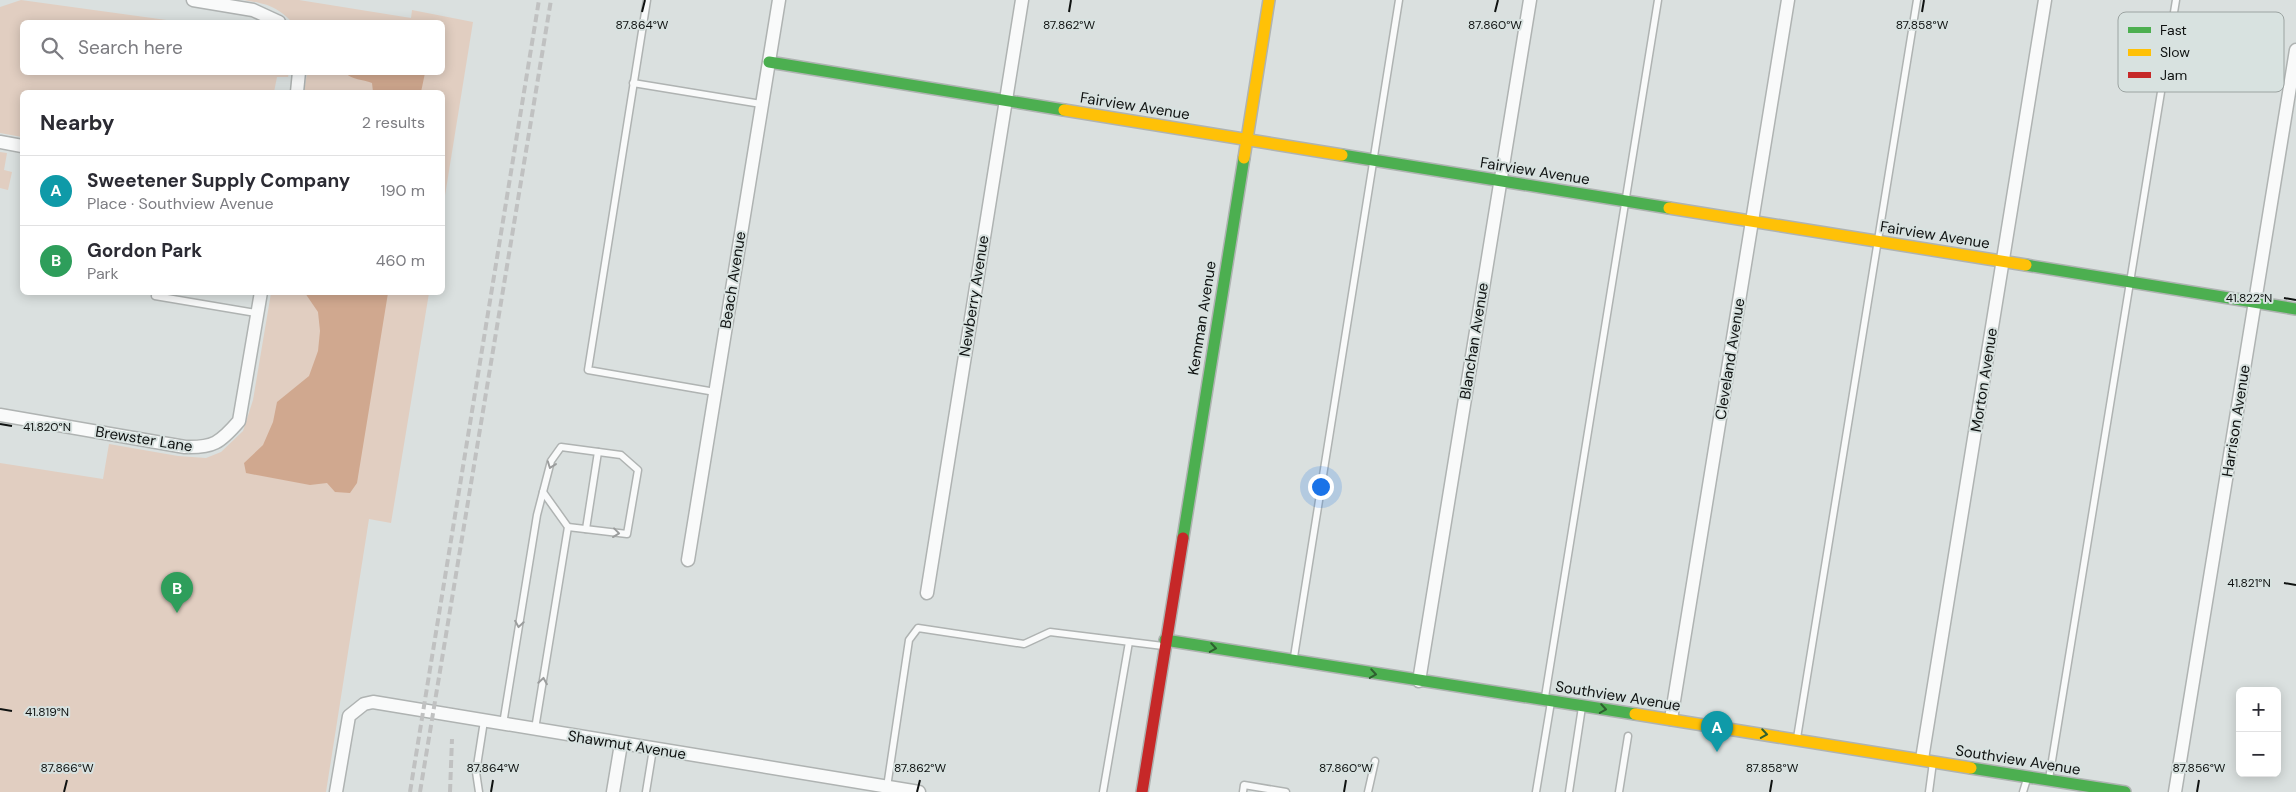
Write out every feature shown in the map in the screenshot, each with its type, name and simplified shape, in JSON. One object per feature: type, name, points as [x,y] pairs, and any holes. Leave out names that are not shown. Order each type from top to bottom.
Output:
[{"type":"street","points":[[193,0],[253,10],[275,20]]},
{"type":"street","name":"Beach Avenue","points":[[688,560],[779,0]]},
{"type":"street","name":"Newberry Avenue","points":[[926,593],[1022,0]]},
{"type":"street","name":"Kemman Avenue","points":[[1142,792],[1164,643],[1269,0]]},
{"type":"street","name":"Blanchan Avenue","points":[[1419,681],[1530,0]]},
{"type":"street","name":"Cleveland Avenue","points":[[1671,719],[1788,0]]},
{"type":"street","name":"Morton Avenue","points":[[1928,760],[2003,261],[2045,0]]},
{"type":"street","name":"Harrison Avenue","points":[[2176,792],[2296,50]]},
{"type":"street","name":"Fairview Avenue","points":[[769,62],[2296,309]]},
{"type":"street","points":[[297,90],[300,75]]},
{"type":"street","points":[[0,142],[20,146]]},
{"type":"street","name":"Brewster Lane","points":[[0,415],[185,447],[206,448],[226,436],[239,421],[260,295]]},
{"type":"street","name":"Southview Avenue","points":[[1164,643],[1671,719],[2125,792]]},
{"type":"street","name":"Shawmut Avenue","points":[[336,792],[349,716],[354,710],[364,704],[373,702],[920,792]]},
{"type":"street","points":[[613,792],[620,744]]},
{"type":"lane","points":[[647,0],[588,370],[714,392]]},
{"type":"lane","points":[[1293,661],[1399,0]]},
{"type":"lane","points":[[1536,792],[1548,700],[1625,200],[1658,0]]},
{"type":"lane","points":[[1796,739],[1917,0]]},
{"type":"lane","points":[[633,83],[762,104]]},
{"type":"lane","points":[[2049,780],[2161,92]]},
{"type":"lane","points":[[156,296],[256,313]]},
{"type":"lane","points":[[502,724],[537,515],[551,461],[561,447],[621,455],[638,470],[627,534],[568,527]]},
{"type":"lane","points":[[586,529],[598,452]]},
{"type":"lane","points":[[535,730],[568,527],[543,492]]},
{"type":"lane","points":[[894,789],[909,640],[918,628],[1024,644],[1050,632],[1129,642],[1164,643]]},
{"type":"lane","points":[[1102,792],[1129,642]]},
{"type":"lane","points":[[1569,792],[1582,706]]},
{"type":"lane","points":[[479,792],[476,772],[484,721]]},
{"type":"lane","points":[[1619,792],[1628,736]]},
{"type":"lane","points":[[646,792],[653,749]]},
{"type":"lane","points":[[1928,760],[1929,792]]},
{"type":"lane","points":[[1368,792],[1375,761]]},
{"type":"lane","points":[[2023,792],[2028,776]]},
{"type":"lane","points":[[1243,792],[1244,785],[1286,792]]},
{"type":"shaded area","points":[[21,0],[166,20],[20,20],[20,75],[288,75],[288,77],[277,77],[274,90],[20,90],[20,137],[0,133],[0,7]]},
{"type":"shaded area","points":[[244,0],[299,0],[411,18],[412,10],[473,22],[445,196],[445,90],[304,90],[307,75],[445,75],[445,20],[290,20],[271,6]]},
{"type":"shaded area","points":[[348,75],[425,75],[421,90],[373,90],[372,83]]},
{"type":"shaded area","points":[[0,152],[7,153],[4,170],[12,172],[8,190],[0,188]]},
{"type":"shaded area","points":[[271,295],[429,295],[391,523],[369,519],[326,792],[0,792],[0,463],[103,479],[109,444],[178,456],[206,458],[221,452],[243,431],[253,400]]},
{"type":"shaded area","points":[[306,295],[388,295],[357,483],[350,493],[335,492],[327,483],[310,485],[246,473],[244,463],[263,445],[273,422],[277,402],[309,376],[318,351],[320,331],[318,312]]},
{"type":"railway","points":[[410,792],[539,0]]},
{"type":"railway","points":[[420,792],[551,0]]},
{"type":"railway","points":[[450,792],[452,739]]},
{"type":"traffic: fast","points":[[769,62],[1064,110]]},
{"type":"traffic: fast","points":[[1342,155],[1669,208]]},
{"type":"traffic: fast","points":[[1183,538],[1244,158]]},
{"type":"traffic: fast","points":[[2026,265],[2296,309]]},
{"type":"traffic: fast","points":[[1165,640],[1635,714]]},
{"type":"traffic: fast","points":[[1971,768],[2125,792]]},
{"type":"traffic: slow","points":[[1244,158],[1269,0]]},
{"type":"traffic: slow","points":[[1064,110],[1342,155]]},
{"type":"traffic: slow","points":[[1669,208],[2026,265]]},
{"type":"traffic: slow","points":[[1635,714],[1971,768]]},
{"type":"traffic: jam","points":[[1142,792],[1183,538]]},
{"type":"place","name":"Gordon Park","points":[[177,613]]},
{"type":"place","name":"Sweetener Supply Company","points":[[1717,752]]}]
